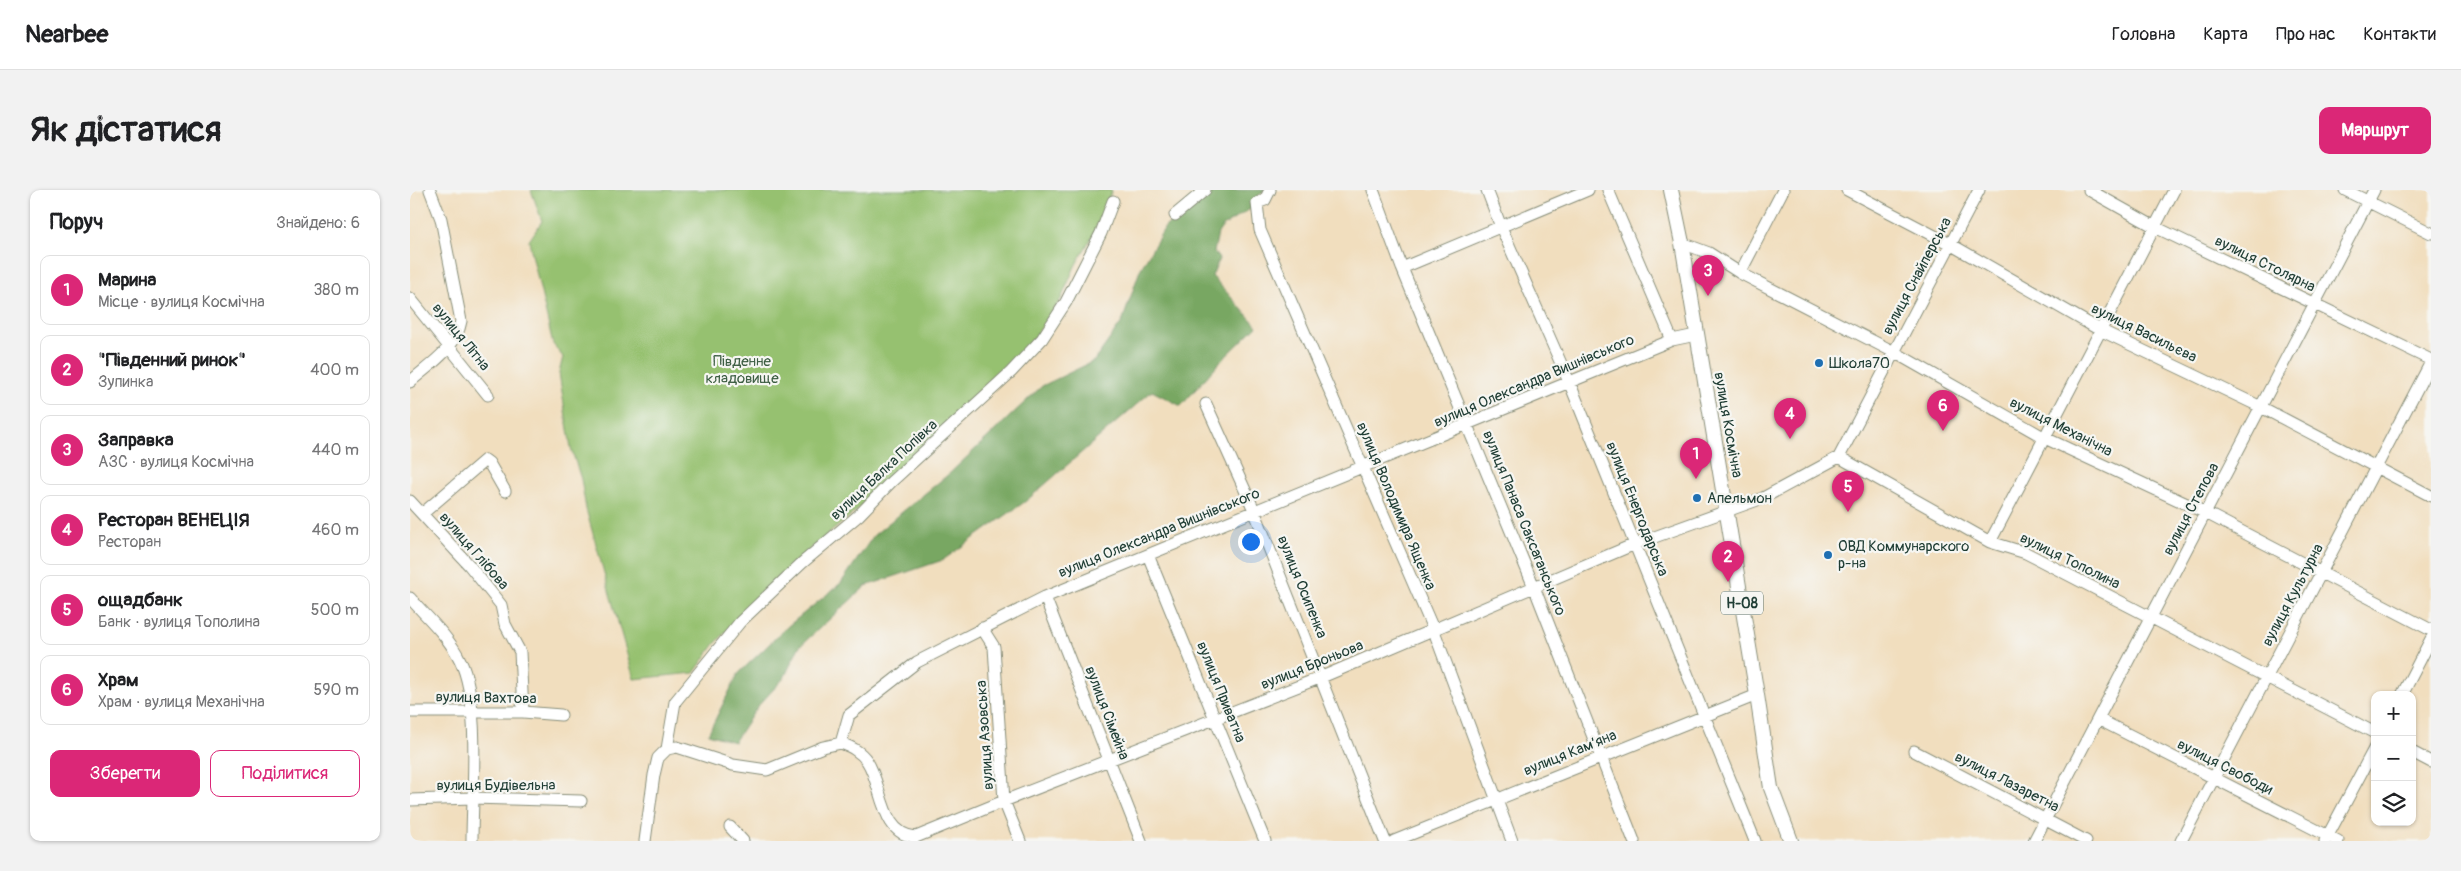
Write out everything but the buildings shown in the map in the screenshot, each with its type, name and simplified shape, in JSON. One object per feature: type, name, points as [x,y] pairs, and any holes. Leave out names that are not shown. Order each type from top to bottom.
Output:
[{"type":"main road","name":"вулиця Космічна","points":[[1671,190],[1682,243],[1771,788],[1791,841]]},
{"type":"street","points":[[410,382],[451,347],[458,336],[461,321],[441,219],[430,190]]},
{"type":"street","points":[[1175,215],[1205,190]]},
{"type":"street","name":"вулиця Володимира Ященка","points":[[1270,190],[1265,200],[1257,203],[1260,230],[1434,631],[1495,800],[1512,841]]},
{"type":"street","name":"вулиця Панаса Саксаганського","points":[[1373,190],[1402,268],[1534,587],[1634,841]]},
{"type":"street","name":"вулиця Енергодарська","points":[[1487,190],[1636,544],[1755,841]]},
{"type":"street","points":[[1402,268],[1588,190]]},
{"type":"street","points":[[1608,190],[1672,340]]},
{"type":"street","points":[[1740,273],[1784,190]]},
{"type":"street","name":"вулиця Васильєва","points":[[1847,190],[1950,244],[2100,330],[2261,407],[2431,496]]},
{"type":"street","name":"вулиця Снайперська","points":[[1839,456],[1979,190]]},
{"type":"street","name":"вулиця Столярна","points":[[2089,190],[2155,227],[2431,361]]},
{"type":"street","points":[[1990,542],[2174,190]]},
{"type":"street","points":[[2345,190],[2431,233]]},
{"type":"street","name":"вулиця Степова","points":[[2034,841],[2374,190]]},
{"type":"street","name":"вулиця Балка Попівка","points":[[645,841],[654,775],[658,758],[667,749],[675,702],[740,622],[802,563],[859,515],[891,482],[1011,372],[1042,339],[1066,302],[1101,232],[1113,201]]},
{"type":"street","name":"вулиця Механічна","points":[[1682,243],[1708,253],[1740,273],[1894,352],[2045,438],[2206,513],[2431,630]]},
{"type":"street","name":"вулиця Літна","points":[[410,298],[451,347],[488,396]]},
{"type":"street","name":"вулиця Олександра Вишнівського","points":[[841,744],[849,715],[917,662],[1045,597],[1254,510],[1364,468],[1570,384],[1672,340],[1696,335]]},
{"type":"street","name":"вулиця Культурна","points":[[2181,841],[2431,361]]},
{"type":"street","name":"вулиця Осипенка","points":[[1206,404],[1254,510],[1322,677],[1385,841]]},
{"type":"street","points":[[1726,510],[1763,498],[1839,456]]},
{"type":"street","name":"вулиця Тополина","points":[[1839,456],[1990,542],[2026,552],[2371,731]]},
{"type":"street","points":[[422,514],[481,461],[485,460],[489,463],[505,491]]},
{"type":"street","name":"вулиця Глібова","points":[[410,501],[469,565],[501,605],[505,624],[520,652],[523,712]]},
{"type":"street","name":"вулиця Броньова","points":[[906,839],[916,837],[1109,760],[1216,720],[1434,631],[1636,544],[1726,510]]},
{"type":"street","name":"вулиця Приватна","points":[[1148,555],[1264,841]]},
{"type":"street","name":"вулиця Сімейна","points":[[1045,597],[1141,841]]},
{"type":"street","points":[[410,598],[459,658],[467,677],[472,713],[472,841]]},
{"type":"street","name":"вулиця Азовська","points":[[982,628],[994,647],[1004,801],[1020,841]]},
{"type":"street","points":[[2404,691],[2431,639]]},
{"type":"street","name":"вулиця Кам’яна","points":[[1394,841],[1757,695]]},
{"type":"street","name":"вулиця Вахтова","points":[[410,712],[523,712],[561,715]]},
{"type":"street","name":"вулиця Свободи","points":[[2098,719],[2331,839]]},
{"type":"street","points":[[667,749],[677,746],[733,765],[767,770],[823,747],[841,744],[855,749],[867,761],[894,828],[906,839]]},
{"type":"street","name":"вулиця Лазаретна","points":[[1914,751],[2086,841]]},
{"type":"street","points":[[2416,754],[2431,762]]},
{"type":"street","points":[[2331,839],[2371,755]]},
{"type":"street","name":"вулиця Будівельна","points":[[410,800],[472,798],[581,801]]},
{"type":"street","points":[[730,828],[744,841]]},
{"type":"green space","name":"Південне кладовище","points":[[531,190],[1112,190],[1093,235],[1075,266],[1061,299],[1035,337],[973,401],[886,479],[857,510],[790,566],[738,618],[714,645],[694,673],[634,679],[586,509],[581,479],[571,448],[559,373],[563,357],[553,344],[529,241],[542,221]]},
{"type":"green space","points":[[1210,190],[1265,190],[1255,200],[1252,208],[1223,226],[1218,233],[1214,252],[1219,259],[1212,276],[1257,326],[1218,364],[1181,406],[1152,391],[1026,501],[943,560],[866,586],[799,647],[784,678],[758,706],[734,742],[708,734],[738,674],[788,626],[841,583],[874,535],[950,473],[1042,386],[1094,361],[1122,322],[1140,270],[1165,227]]},
{"type":"place","name":"Заправка","points":[[1708,296]]},
{"type":"place","name":"Школа70","points":[[1819,363]]},
{"type":"place","name":"Храм","points":[[1943,431]]},
{"type":"place","name":"Ресторан ВЕНЕЦІЯ","points":[[1790,439]]},
{"type":"place","name":"Марина","points":[[1696,479]]},
{"type":"place","name":"Апельмон","points":[[1697,498]]},
{"type":"place","name":"ощадбанк","points":[[1848,512]]},
{"type":"place","name":"ОВД Коммунарского р-на","points":[[1828,555]]},
{"type":"place","name":"\"Південний ринок\"","points":[[1728,582]]}]
